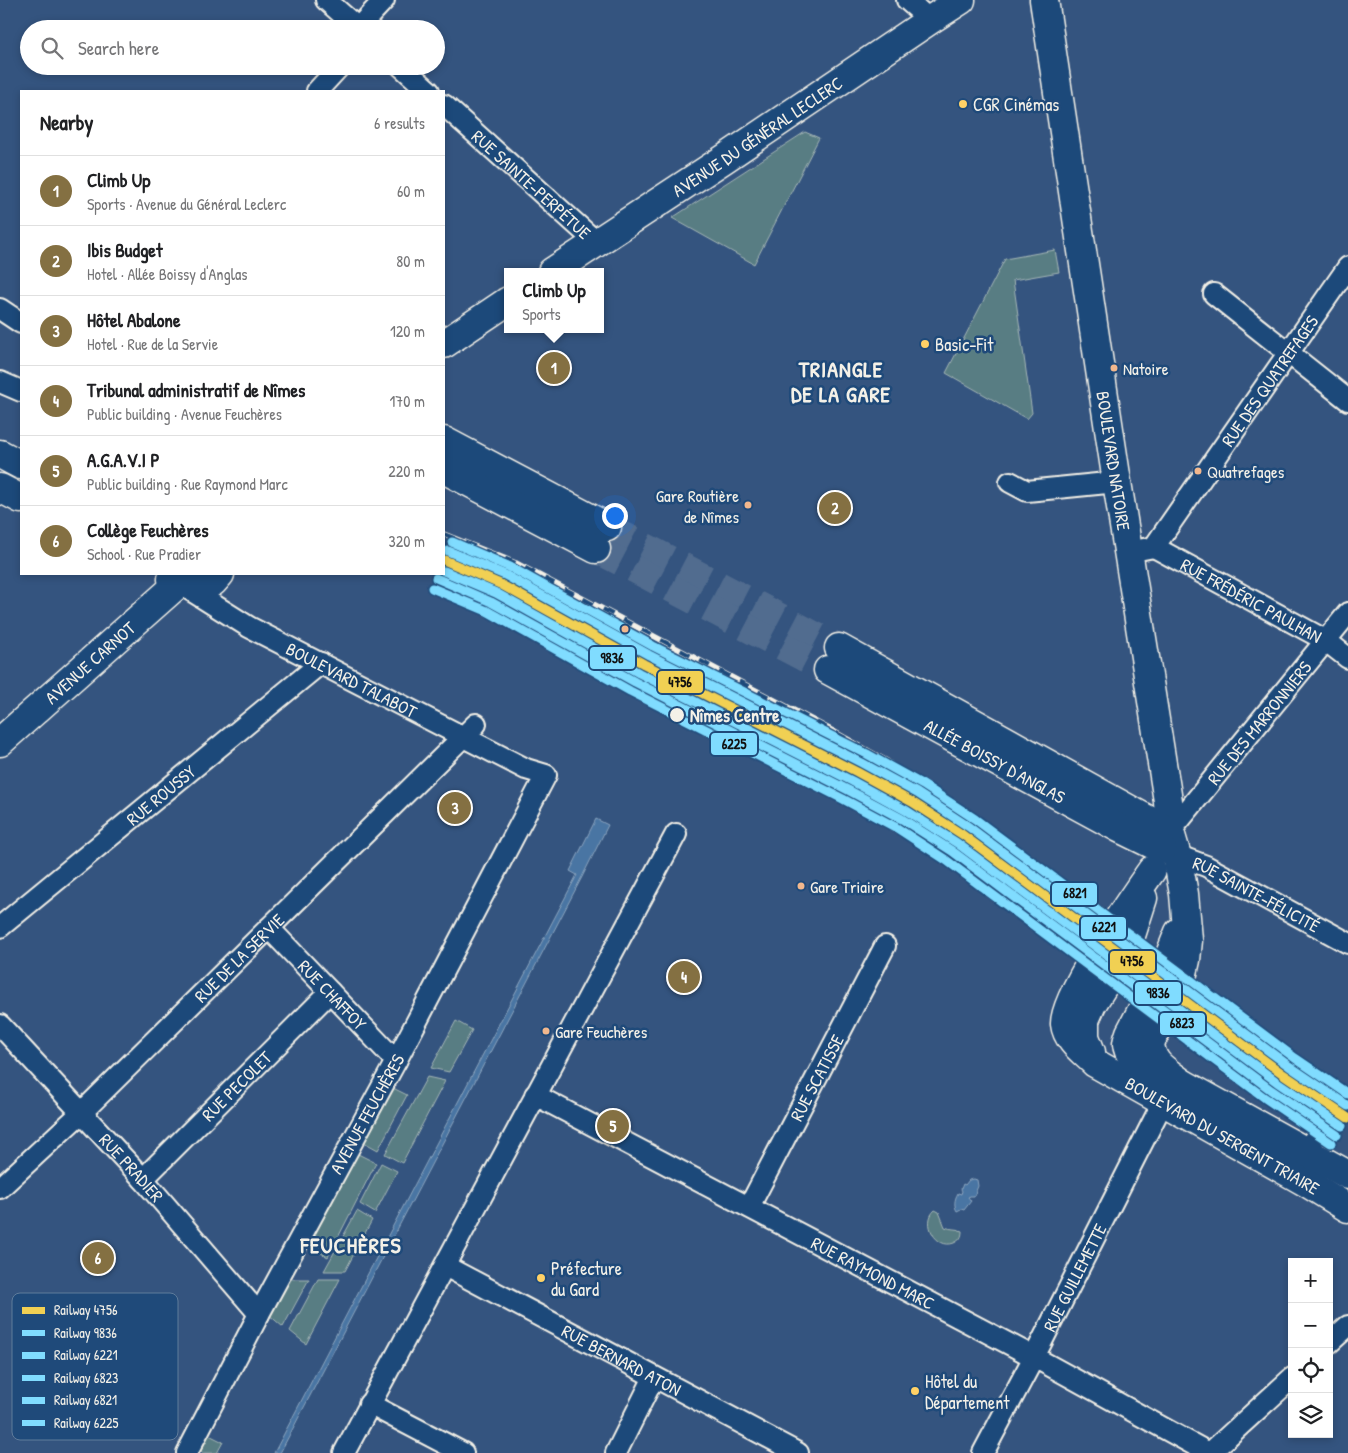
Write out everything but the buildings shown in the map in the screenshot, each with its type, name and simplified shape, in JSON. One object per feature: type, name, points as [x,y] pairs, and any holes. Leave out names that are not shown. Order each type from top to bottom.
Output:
[{"type":"main road","name":"AVENUE DU GÉNÉRAL LECLERC","points":[[558,268],[961,0]]},
{"type":"main road","name":"BOULEVARD NATOIRE","points":[[1044,0],[1117,482],[1141,550],[1168,801],[1165,852],[1185,914],[1167,962],[1130,1033],[1127,1043],[1130,1052],[1140,1065]]},
{"type":"main road","points":[[445,343],[504,304]]},
{"type":"main road","points":[[445,443],[602,538],[445,469]]},
{"type":"main road","points":[[0,454],[20,464]]},
{"type":"main road","points":[[0,488],[20,498]]},
{"type":"main road","points":[[177,577],[213,582],[219,575]]},
{"type":"main road","name":"AVENUE CARNOT","points":[[0,742],[177,577]]},
{"type":"main road","name":"ALLÉE BOISSY D'ANGLAS","points":[[834,659],[1165,852]]},
{"type":"main road","name":"BOULEVARD DU SERGENT TRIAIRE","points":[[1165,852],[1115,923],[1069,1002],[1065,1024],[1072,1041],[1095,1063],[1310,1184],[1348,1208]]},
{"type":"main road","points":[[1182,1083],[1158,1065],[1152,1055],[1150,1042],[1180,988],[1188,940],[1185,914]]},
{"type":"main road","name":"BOULEVARD DU SERGENT TRIAIRE","points":[[1140,1065],[1171,1081],[1182,1083],[1306,1150],[1346,1168]]},
{"type":"street","points":[[326,0],[350,20]]},
{"type":"street","points":[[366,20],[384,0]]},
{"type":"street","points":[[906,0],[930,20]]},
{"type":"street","points":[[318,90],[332,75]]},
{"type":"street","points":[[411,75],[428,90]]},
{"type":"street","name":"RUE SAINTE-PERPÉTUE","points":[[445,106],[596,242]]},
{"type":"street","name":"RUE DES QUATREFAGES","points":[[1141,550],[1288,352],[1348,267]]},
{"type":"street","points":[[1214,294],[1348,400]]},
{"type":"street","points":[[0,309],[20,322]]},
{"type":"street","points":[[0,382],[20,391]]},
{"type":"street","points":[[1010,482],[1027,491],[1117,482]]},
{"type":"street","name":"RUE FRÉDÉRIC PAULHAN","points":[[1141,550],[1325,640],[1348,658]]},
{"type":"street","name":"BOULEVARD TALABOT","points":[[177,577],[249,627],[321,663],[470,730],[526,769],[546,775]]},
{"type":"street","name":"RUE DES MARRONNIERS","points":[[1165,852],[1325,640],[1348,613]]},
{"type":"street","name":"RUE ROUSSY","points":[[0,927],[321,663]]},
{"type":"street","name":"RUE DE LA SERVIE","points":[[0,1188],[81,1113],[470,730]]},
{"type":"street","name":"AVENUE FEUCHÈRES","points":[[187,1453],[259,1314],[396,1062],[546,775]]},
{"type":"street","points":[[344,1453],[676,834]]},
{"type":"street","name":"RUE SAINTE-FÉLICITÉ","points":[[1165,852],[1206,866],[1348,943]]},
{"type":"street","name":"RUE CHAFFOY","points":[[269,928],[396,1062]]},
{"type":"street","name":"RUE SCATISSE","points":[[748,1208],[885,946]]},
{"type":"street","name":"RUE PECOLET","points":[[142,1179],[330,992]]},
{"type":"street","name":"RUE PRADIER","points":[[0,1025],[142,1179],[259,1314]]},
{"type":"street","name":"RUE RAYMOND MARC","points":[[535,1095],[1034,1357],[1210,1453]]},
{"type":"street","name":"RUE GUILLEMETTE","points":[[983,1453],[1034,1357],[1163,1102]]},
{"type":"street","points":[[1306,1150],[1342,1102]]},
{"type":"street","name":"RUE BERNARD ATON","points":[[444,1266],[798,1453]]},
{"type":"street","points":[[1333,1339],[1348,1326]]},
{"type":"street","points":[[616,1453],[654,1377]]},
{"type":"street","points":[[1210,1453],[1288,1382]]},
{"type":"street","points":[[370,1404],[464,1453]]},
{"type":"green space","points":[[805,132],[819,138],[754,264],[672,218]]},
{"type":"green space","points":[[1055,250],[1059,272],[1013,280],[1032,413],[1027,419],[946,373],[1005,259]]},
{"type":"green space","points":[[456,1021],[472,1030],[449,1072],[431,1068]]},
{"type":"green space","points":[[427,1077],[445,1081],[402,1163],[385,1154]]},
{"type":"green space","points":[[389,1086],[407,1095],[378,1150],[360,1140]]},
{"type":"green space","points":[[354,1152],[376,1163],[328,1257],[306,1245]]},
{"type":"green space","points":[[381,1163],[397,1171],[375,1213],[360,1204]]},
{"type":"green space","points":[[935,1210],[939,1212],[945,1227],[962,1231],[958,1241],[947,1244],[936,1239],[932,1234],[930,1221],[931,1215]]},
{"type":"green space","points":[[357,1211],[372,1220],[345,1271],[324,1271]]},
{"type":"green space","points":[[285,1279],[309,1279],[283,1327],[267,1313]]},
{"type":"green space","points":[[318,1279],[340,1279],[306,1344],[290,1331]]},
{"type":"green space","points":[[203,1432],[223,1442],[217,1453],[202,1453],[197,1444]]},
{"type":"water","points":[[596,819],[608,825],[582,877],[280,1453],[274,1453],[577,875],[570,871]]},
{"type":"water","points":[[969,1180],[977,1180],[978,1186],[974,1196],[968,1197],[971,1201],[964,1210],[957,1211],[955,1203],[958,1193],[961,1194],[963,1184],[965,1185]]},
{"type":"tunnel","points":[[607,527],[839,648]]},
{"type":"tunnel","points":[[596,549],[828,670]]},
{"type":"railway","points":[[445,534],[516,563],[887,761],[962,815],[1005,850],[1089,925],[1141,968]]},
{"type":"rail line","name":"6821","points":[[452,542],[510,567],[653,646],[867,754],[923,785],[975,819],[1295,1058],[1348,1094]]},
{"type":"rail line","name":"6221","points":[[448,551],[505,575],[649,655],[917,793],[969,827],[1289,1066],[1348,1106]]},
{"type":"rail line","name":"4756","points":[[445,560],[500,584],[644,664],[912,802],[963,835],[1283,1074],[1348,1118]]},
{"type":"rail line","name":"9836","points":[[445,571],[496,593],[639,673],[907,811],[957,843],[1277,1082],[1342,1126]]},
{"type":"rail line","name":"6823","points":[[436,578],[491,602],[635,682],[902,819],[952,851],[1271,1090],[1337,1135]]},
{"type":"rail line","name":"6225","points":[[432,588],[487,611],[630,691],[897,828],[946,860],[1265,1098],[1331,1143]]},
{"type":"place","name":"CGR Cinémas","points":[[963,104]]},
{"type":"place","name":"Basic-Fit","points":[[925,344]]},
{"type":"place","name":"Climb Up","points":[[554,368]]},
{"type":"place","name":"Natoire","points":[[1114,368]]},
{"type":"place","name":"Quatrefages","points":[[1198,471]]},
{"type":"place","name":"Gare Routière de Nîmes","points":[[748,505]]},
{"type":"place","name":"Ibis Budget","points":[[835,508]]},
{"type":"place","name":"Nîmes Centre","points":[[677,715]]},
{"type":"place","name":"Hôtel Abalone","points":[[455,808]]},
{"type":"place","name":"Gare Triaire","points":[[801,886]]},
{"type":"place","name":"Tribunal administratif de Nîmes","points":[[684,977]]},
{"type":"place","name":"Gare Feuchères","points":[[546,1031]]},
{"type":"place","name":"A.G.A.V.I P","points":[[613,1126]]},
{"type":"place","name":"Collège Feuchères","points":[[98,1258]]},
{"type":"place","name":"Préfecture du Gard","points":[[541,1278]]},
{"type":"place","name":"Hôtel du Département","points":[[915,1391]]},
{"type":"district","name":"TRIANGLE DE LA GARE","points":[[841,382]]},
{"type":"district","name":"FEUCHÈRES","points":[[351,1245]]}]
